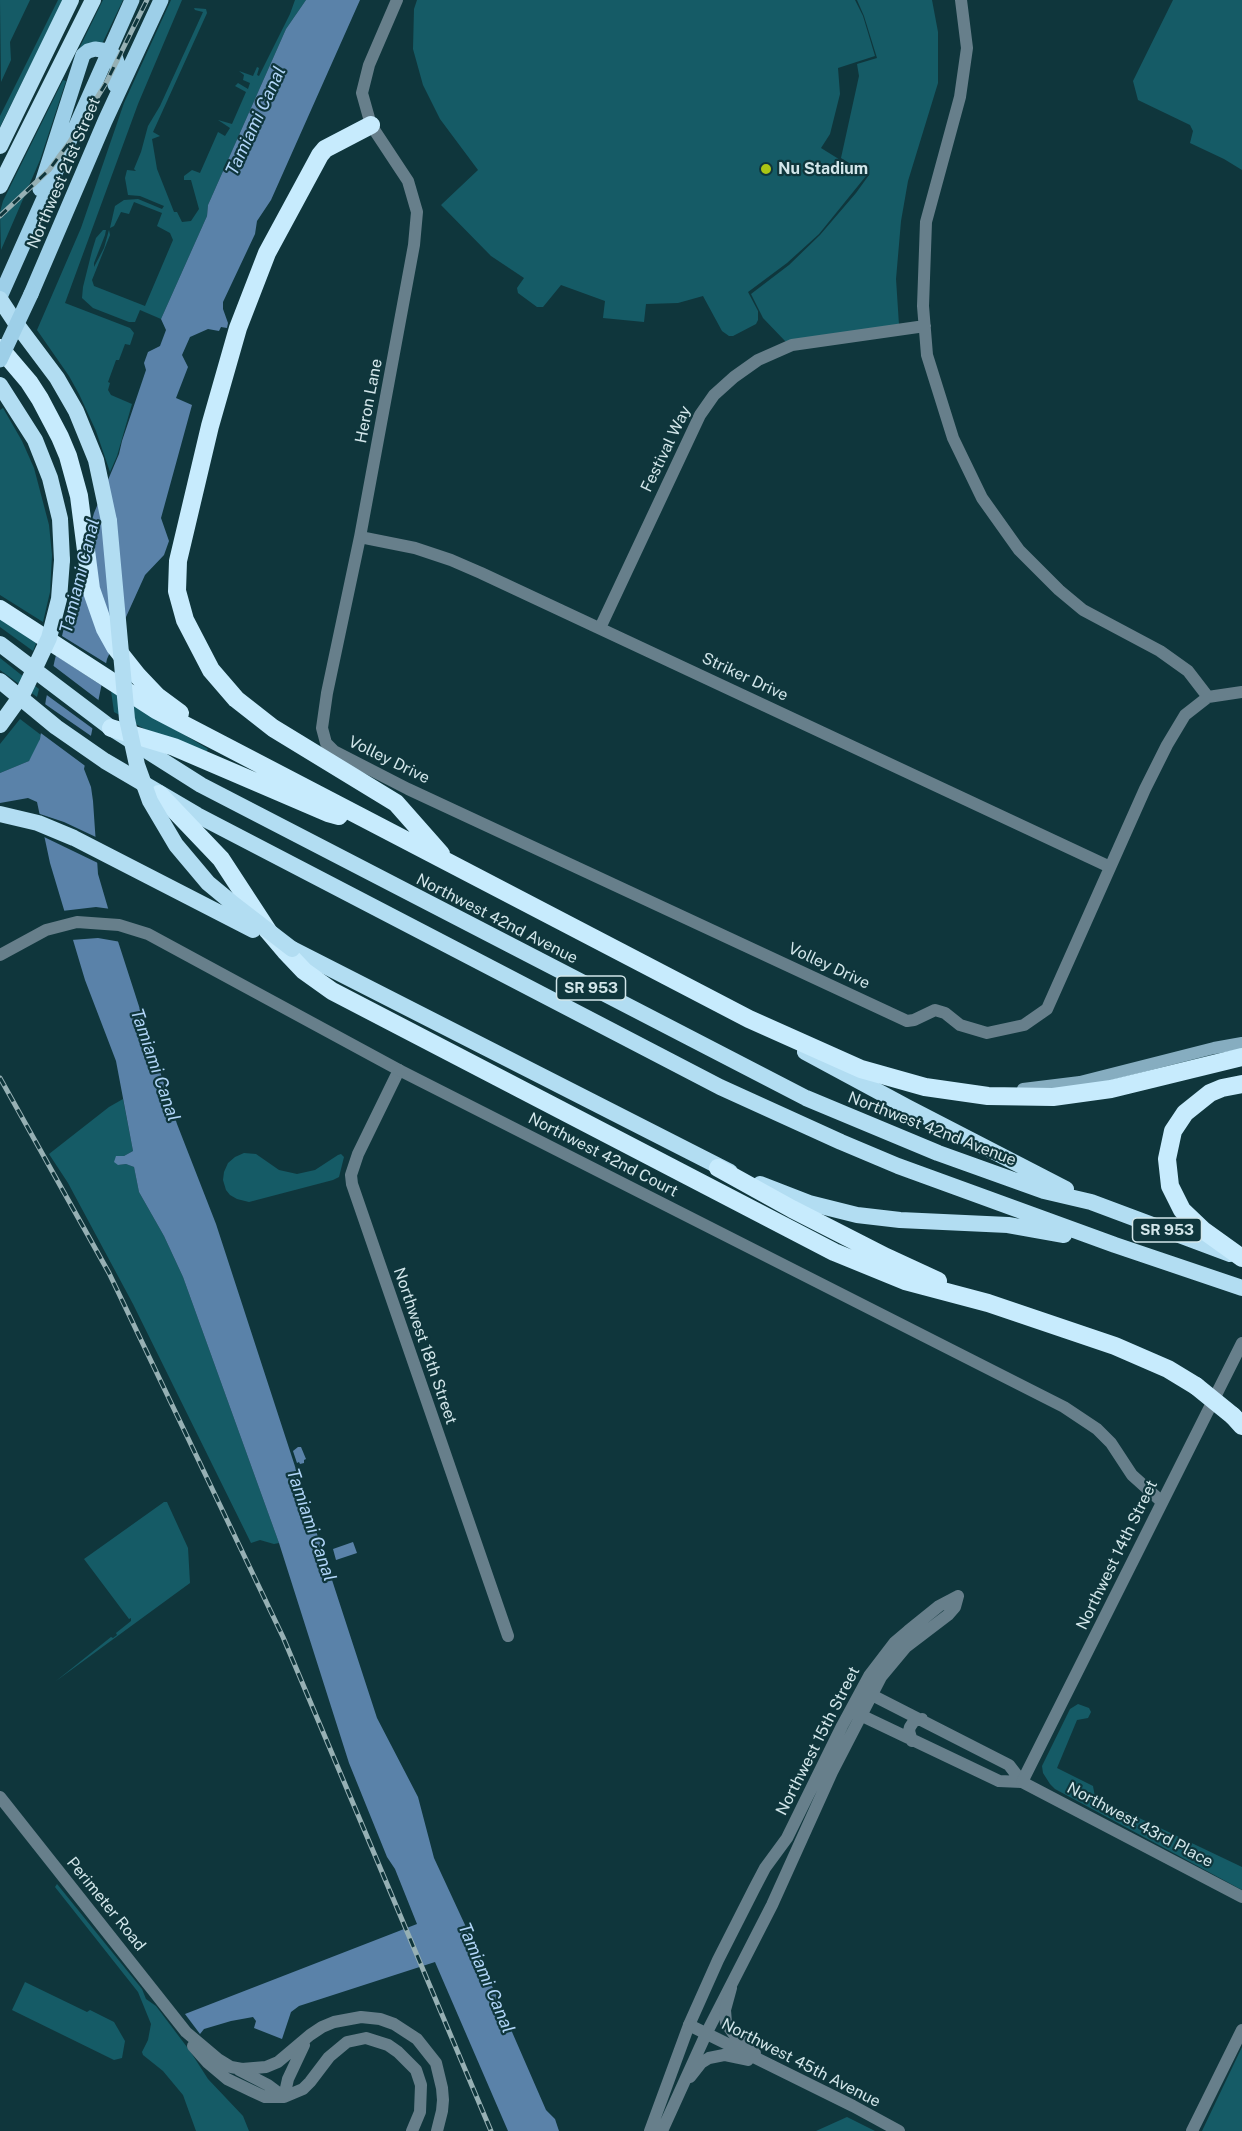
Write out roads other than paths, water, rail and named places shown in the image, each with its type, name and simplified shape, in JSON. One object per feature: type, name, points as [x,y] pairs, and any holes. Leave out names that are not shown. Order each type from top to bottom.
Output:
[{"type":"highway","points":[[0,146],[71,0]]},
{"type":"highway","points":[[0,186],[93,0]]},
{"type":"highway","points":[[370,125],[325,149],[320,155],[267,253],[238,328],[210,426],[178,561],[177,591],[185,620],[211,670],[236,699],[273,728],[396,803],[448,863]]},
{"type":"highway","points":[[0,298],[62,386],[87,435],[96,460],[105,501],[127,719],[135,756],[147,792],[164,826],[195,868],[223,896],[291,949]]},
{"type":"highway","points":[[0,348],[29,382],[60,437],[79,496],[94,599],[105,629],[115,646],[148,687],[207,735]]},
{"type":"highway","points":[[0,385],[24,422],[47,468],[58,508],[62,560],[59,599],[49,638],[38,666],[23,693],[0,725]]},
{"type":"highway","points":[[0,609],[156,710],[749,1019],[849,1076],[1091,1202]]},
{"type":"highway","name":"Northwest 42nd Avenue","points":[[0,644],[111,728],[165,763],[230,800],[806,1098],[938,1153],[1044,1191],[1091,1202],[1242,1258]]},
{"type":"highway","name":"SR 953","points":[[0,681],[34,710],[105,761],[159,794],[541,995],[758,1105],[898,1166],[1115,1245],[1242,1288]]},
{"type":"highway","points":[[111,728],[174,747],[328,813],[376,825]]},
{"type":"highway","points":[[159,794],[221,859],[268,931],[285,951],[304,971],[332,991],[834,1252],[905,1281],[988,1303],[1133,1353],[1168,1369],[1196,1386],[1238,1421]]},
{"type":"highway","points":[[0,814],[39,823],[74,838],[718,1168],[886,1257],[988,1303]]},
{"type":"highway","points":[[749,1019],[843,1062],[877,1074],[925,1087],[988,1096],[1053,1097],[1112,1089],[1242,1057]]},
{"type":"highway","points":[[1242,1084],[1214,1091],[1190,1108],[1173,1131],[1167,1159],[1170,1186],[1182,1210],[1203,1230],[1242,1258]]},
{"type":"highway","points":[[718,1168],[803,1200],[857,1215],[900,1220],[1020,1227],[1115,1245]]},
{"type":"main road","name":"Northwest 21st Street","points":[[0,298],[132,0]]},
{"type":"main road","name":"Northwest 21st Street","points":[[0,360],[161,0]]},
{"type":"main road","points":[[24,244],[81,58],[91,49],[108,51],[115,56],[118,65],[105,121]]},
{"type":"main road","points":[[925,1087],[1005,1090],[1061,1085],[1242,1043]]},
{"type":"street","name":"Heron Lane","points":[[327,693],[360,537],[414,245],[417,212],[408,182],[370,125],[362,93],[369,65],[397,0]]},
{"type":"street","points":[[962,0],[967,48],[960,97],[926,222],[923,306],[927,355],[953,438],[982,498],[1019,550],[1059,590],[1083,610],[1160,651],[1188,671],[1208,697],[1242,692]]},
{"type":"street","name":"Festival Way","points":[[600,628],[700,415],[714,395],[758,360],[792,345],[924,326]]},
{"type":"street","name":"Striker Drive","points":[[360,537],[415,548],[451,560],[1110,867]]},
{"type":"street","name":"Volley Drive","points":[[327,693],[322,728],[326,743],[334,752],[907,1021],[935,1010],[945,1013],[960,1025],[987,1033],[1024,1025],[1047,1009],[1167,745],[1185,715],[1208,697]]},
{"type":"street","name":"Northwest 42nd Court","points":[[0,955],[46,930],[66,924],[86,922],[120,924],[148,934],[399,1070],[1064,1407],[1097,1429],[1111,1443],[1132,1475],[1162,1502]]},
{"type":"street","name":"Northwest 18th Street","points":[[399,1070],[358,1154],[351,1174],[352,1184],[508,1636]]},
{"type":"street","name":"Northwest 14th Street","points":[[1022,1782],[1242,1343]]},
{"type":"street","name":"Northwest 15th Street","points":[[650,2131],[689,2025],[744,1908],[765,1868],[787,1838],[866,1692],[894,1659],[914,1640],[948,1615],[958,1596],[939,1606],[896,1642],[869,1676],[866,1692]]},
{"type":"street","name":"Northwest 43rd Place","points":[[866,1692],[1009,1765],[1022,1782],[1242,1897]]},
{"type":"street","name":"Northwest 43rd Place","points":[[855,1713],[999,1781],[1022,1782]]},
{"type":"street","name":"Northwest 15th Street","points":[[662,2131],[721,2001],[765,1919],[855,1713]]},
{"type":"street","points":[[912,1741],[909,1729],[914,1721],[922,1719]]},
{"type":"street","name":"Perimeter Road","points":[[0,1797],[186,2032],[218,2059],[268,2085],[284,2097]]},
{"type":"street","points":[[744,1908],[752,1906],[757,1908],[765,1919]]},
{"type":"street","points":[[730,1988],[725,2010],[728,2026],[738,2038],[770,2065]]},
{"type":"street","points":[[231,2067],[256,2069],[278,2062],[322,2026],[334,2022],[361,2017],[380,2019],[394,2024],[417,2039],[436,2063],[443,2100],[437,2131]]},
{"type":"street","name":"Northwest 45th Avenue","points":[[689,2025],[899,2131]]},
{"type":"street","points":[[1192,2131],[1242,2030]]},
{"type":"street","name":"Perimeter Road","points":[[186,2032],[200,2055],[227,2079],[265,2097],[284,2097]]},
{"type":"street","points":[[284,2097],[292,2068],[310,2035]]},
{"type":"street","points":[[284,2097],[303,2089],[330,2057],[347,2043],[366,2038],[375,2040],[398,2052],[416,2070],[421,2085],[420,2112],[412,2131]]},
{"type":"street","points":[[680,2090],[701,2064],[714,2057],[724,2055],[770,2065]]},
{"type":"water","name":"Tamiami Canal","points":[[306,0],[360,0],[271,200],[257,221],[255,234],[223,302],[227,328],[221,327],[219,331],[208,329],[190,337],[182,355],[188,367],[176,398],[192,405],[161,518],[169,541],[164,555],[145,575],[107,659],[84,769],[91,787],[93,801],[98,874],[115,932],[177,1124],[216,1224],[377,1718],[418,1797],[434,1858],[546,2110],[555,2119],[559,2131],[508,2131],[435,1962],[299,2006],[291,2012],[282,2039],[254,2028],[256,2021],[253,2017],[204,2029],[200,2034],[185,2014],[417,1924],[349,1763],[279,1543],[183,1277],[164,1236],[139,1192],[134,1167],[126,1164],[118,1165],[114,1162],[116,1156],[124,1156],[133,1151],[116,1061],[85,980],[50,863],[37,802],[28,798],[0,803],[0,773],[29,761],[40,739],[55,659],[94,513],[119,454],[146,370],[144,363],[148,352],[160,346],[166,330],[161,319],[207,216],[208,205],[286,29]]},
{"type":"water","points":[[301,1447],[306,1459],[300,1464],[297,1463],[293,1451]]},
{"type":"water","points":[[353,1542],[357,1553],[336,1560],[333,1549]]},
{"type":"railway","points":[[0,216],[49,170],[69,143],[106,83],[147,0]]},
{"type":"railway","points":[[0,1078],[109,1273],[283,1637],[491,2131]]},
{"type":"place","name":"Nu Stadium","points":[[766,169]]}]
